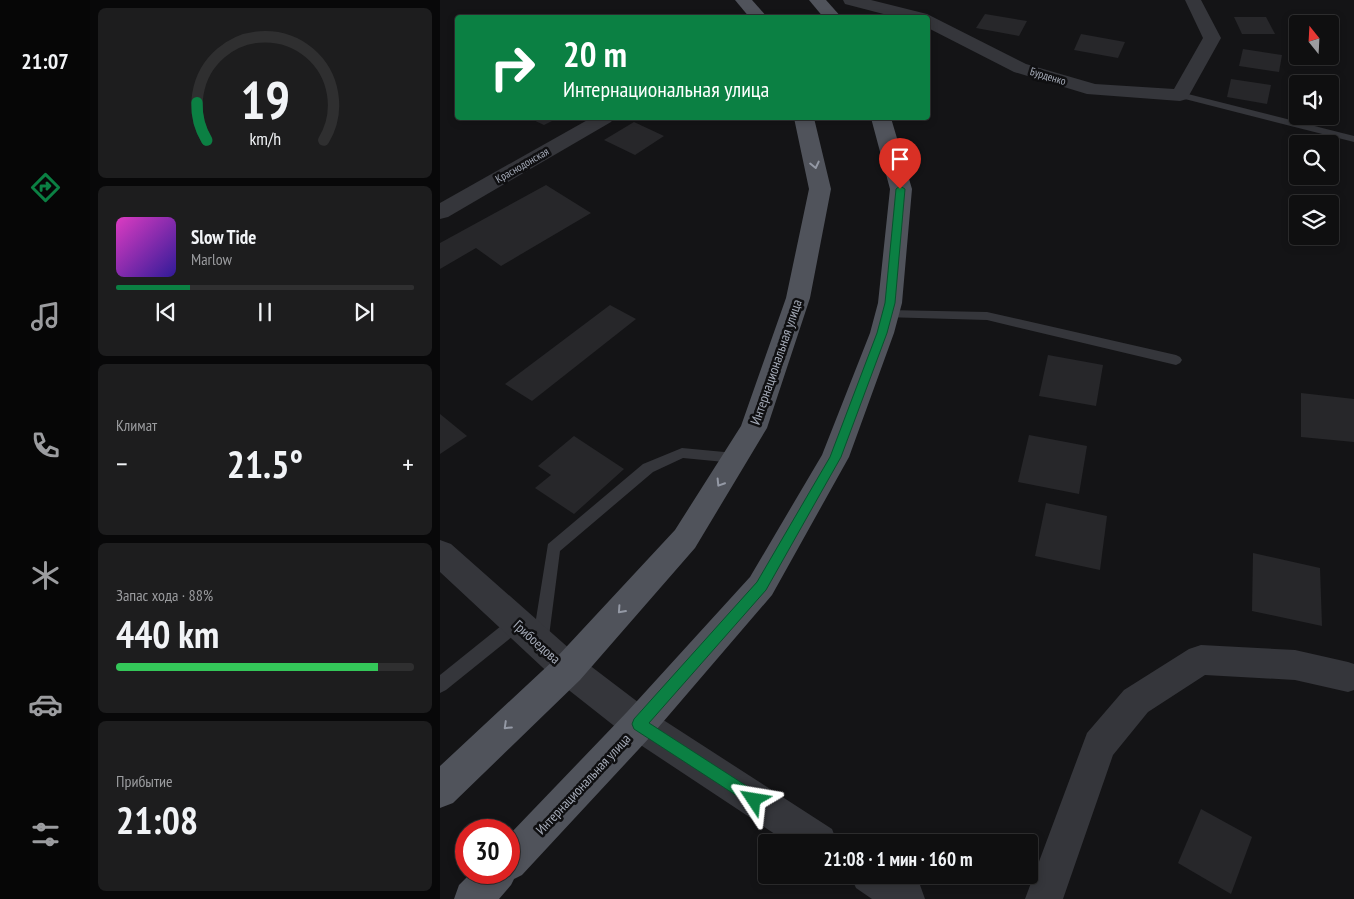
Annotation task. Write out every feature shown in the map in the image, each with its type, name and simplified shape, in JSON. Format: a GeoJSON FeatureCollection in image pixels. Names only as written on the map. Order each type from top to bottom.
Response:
{"type":"FeatureCollection","features":[{"type":"Feature","properties":{"kind":"main road"},"geometry":{"type":"LineString","coordinates":[[743,0],[757,15]]}},
{"type":"Feature","properties":{"kind":"main road"},"geometry":{"type":"LineString","coordinates":[[817,0],[831,15]]}},
{"type":"Feature","properties":{"kind":"main road","name":"Интернациональная улица"},"geometry":{"type":"LineString","coordinates":[[440,790],[568,669],[686,539],[754,428],[798,298],[820,189],[804,120]]}},
{"type":"Feature","properties":{"kind":"main road","name":"Интернациональная улица"},"geometry":{"type":"LineString","coordinates":[[520,850],[639,724],[761,586],[836,457],[890,303],[900,189],[882,120]]}},
{"type":"Feature","properties":{"kind":"main road"},"geometry":{"type":"LineString","coordinates":[[473,899],[487,884]]}},
{"type":"Feature","properties":{"kind":"street"},"geometry":{"type":"LineString","coordinates":[[851,0],[909,15]]}},
{"type":"Feature","properties":{"kind":"street"},"geometry":{"type":"LineString","coordinates":[[1180,95],[1212,38],[1193,0]]}},
{"type":"Feature","properties":{"kind":"street","name":"Бурденко"},"geometry":{"type":"LineString","coordinates":[[930,22],[1020,68],[1094,90],[1180,95]]}},
{"type":"Feature","properties":{"kind":"street","name":"Краснодонская"},"geometry":{"type":"LineString","coordinates":[[440,212],[601,120]]}},
{"type":"Feature","properties":{"kind":"street","name":"Грибоедова"},"geometry":{"type":"LineString","coordinates":[[440,554],[568,669],[639,724],[807,834]]}},
{"type":"Feature","properties":{"kind":"street"},"geometry":{"type":"LineString","coordinates":[[1044,899],[1099,745],[1136,701],[1201,660],[1295,665],[1348,676]]}},
{"type":"Feature","properties":{"kind":"street"},"geometry":{"type":"LineString","coordinates":[[883,884],[906,899]]}},
{"type":"Feature","properties":{"kind":"lane"},"geometry":{"type":"LineString","coordinates":[[1180,95],[1354,139]]}},
{"type":"Feature","properties":{"kind":"lane"},"geometry":{"type":"LineString","coordinates":[[887,314],[987,316],[1176,360]]}},
{"type":"Feature","properties":{"kind":"lane"},"geometry":{"type":"LineString","coordinates":[[540,644],[553,548],[648,468],[682,452],[736,458]]}},
{"type":"Feature","properties":{"kind":"lane"},"geometry":{"type":"LineString","coordinates":[[440,685],[517,623]]}},
{"type":"Feature","properties":{"kind":"building"},"geometry":{"type":"Polygon","coordinates":[[[985,14],[1027,21],[1019,36],[976,28],[985,14]]]}},
{"type":"Feature","properties":{"kind":"building"},"geometry":{"type":"Polygon","coordinates":[[[1234,17],[1266,17],[1275,34],[1242,34],[1234,17]]]}},
{"type":"Feature","properties":{"kind":"building"},"geometry":{"type":"Polygon","coordinates":[[[1081,34],[1125,42],[1118,58],[1074,50],[1081,34]]]}},
{"type":"Feature","properties":{"kind":"building"},"geometry":{"type":"Polygon","coordinates":[[[1243,49],[1282,55],[1279,72],[1239,66],[1243,49]]]}},
{"type":"Feature","properties":{"kind":"building"},"geometry":{"type":"Polygon","coordinates":[[[1231,79],[1271,85],[1267,104],[1227,97],[1231,79]]]}},
{"type":"Feature","properties":{"kind":"building"},"geometry":{"type":"Polygon","coordinates":[[[533,120],[554,120],[544,125],[533,120]]]}},
{"type":"Feature","properties":{"kind":"building"},"geometry":{"type":"Polygon","coordinates":[[[634,122],[664,136],[635,155],[604,140],[634,122]]]}},
{"type":"Feature","properties":{"kind":"building"},"geometry":{"type":"Polygon","coordinates":[[[546,185],[591,213],[501,266],[476,248],[440,269],[440,243],[546,185]]]}},
{"type":"Feature","properties":{"kind":"building"},"geometry":{"type":"Polygon","coordinates":[[[610,305],[636,319],[532,401],[505,384],[610,305]]]}},
{"type":"Feature","properties":{"kind":"building"},"geometry":{"type":"Polygon","coordinates":[[[1048,355],[1103,365],[1096,406],[1039,396],[1048,355]]]}},
{"type":"Feature","properties":{"kind":"building"},"geometry":{"type":"Polygon","coordinates":[[[1301,393],[1354,399],[1354,442],[1301,437],[1301,393]]]}},
{"type":"Feature","properties":{"kind":"building"},"geometry":{"type":"Polygon","coordinates":[[[440,414],[467,436],[440,454],[440,414]]]}},
{"type":"Feature","properties":{"kind":"building"},"geometry":{"type":"Polygon","coordinates":[[[1029,435],[1087,446],[1079,494],[1018,482],[1029,435]]]}},
{"type":"Feature","properties":{"kind":"building"},"geometry":{"type":"Polygon","coordinates":[[[574,436],[624,469],[574,514],[535,488],[551,475],[538,466],[574,436]]]}},
{"type":"Feature","properties":{"kind":"building"},"geometry":{"type":"Polygon","coordinates":[[[1046,503],[1107,516],[1100,570],[1035,556],[1046,503]]]}},
{"type":"Feature","properties":{"kind":"building"},"geometry":{"type":"Polygon","coordinates":[[[1253,553],[1320,568],[1322,626],[1252,611],[1253,553]]]}},
{"type":"Feature","properties":{"kind":"building"},"geometry":{"type":"Polygon","coordinates":[[[1201,809],[1252,837],[1231,894],[1178,863],[1201,809]]]}},
{"type":"Feature","properties":{"kind":"route"},"geometry":{"type":"LineString","coordinates":[[754,800],[639,724],[761,586],[836,457],[882,333],[890,303],[900,189]]}}]}
